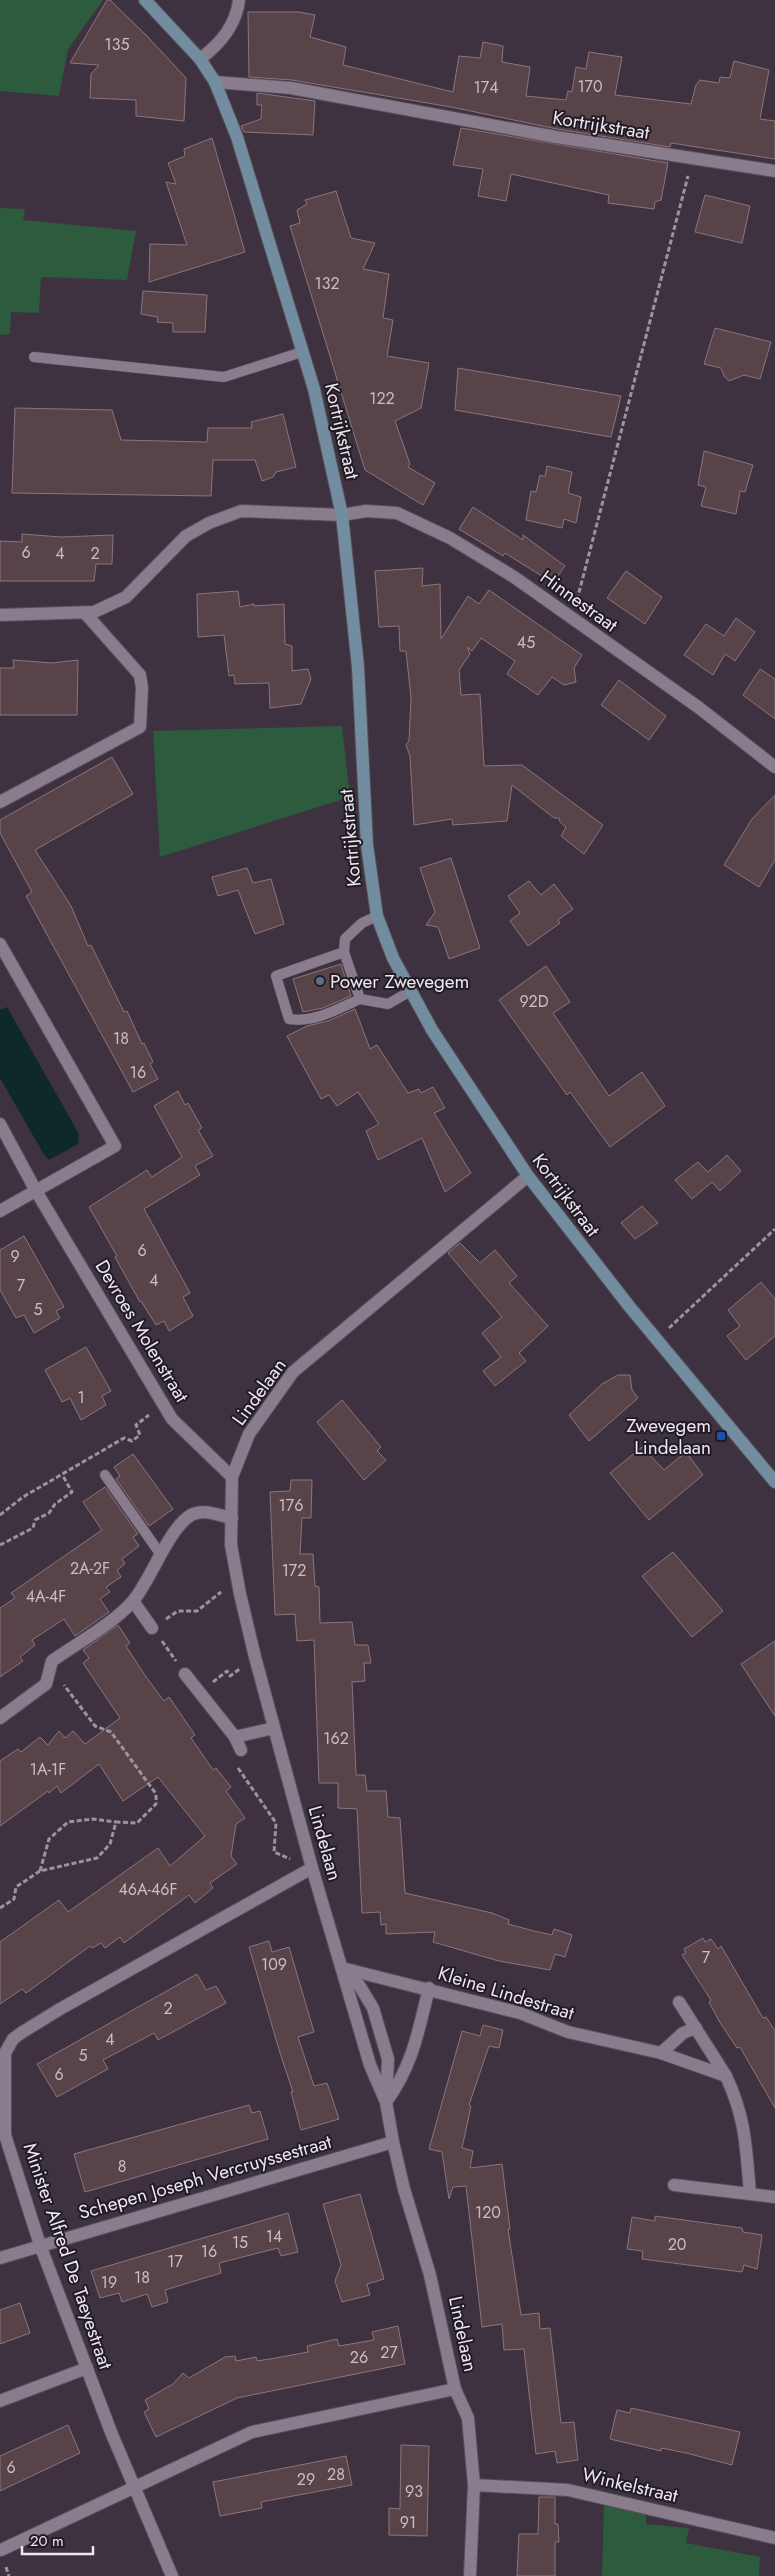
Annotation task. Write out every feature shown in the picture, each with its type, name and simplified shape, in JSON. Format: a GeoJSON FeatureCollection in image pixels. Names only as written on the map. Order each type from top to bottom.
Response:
{"type":"FeatureCollection","features":[{"type":"Feature","properties":{"kind":"main road","name":"Kortrijkstraat"},"geometry":{"type":"LineString","coordinates":[[145,0],[200,59],[215,82],[237,137],[314,389],[342,515],[358,667],[367,845],[377,916],[393,958],[409,992],[482,1109],[567,1230],[775,1482]]}},
{"type":"Feature","properties":{"kind":"street"},"geometry":{"type":"LineString","coordinates":[[200,59],[214,49],[227,33],[235,18],[239,0]]}},
{"type":"Feature","properties":{"kind":"street","name":"Kortrijkstraat"},"geometry":{"type":"LineString","coordinates":[[215,82],[291,88],[556,137],[775,171]]}},
{"type":"Feature","properties":{"kind":"street","name":"Hinnestraat"},"geometry":{"type":"LineString","coordinates":[[0,615],[94,612],[126,597],[186,536],[209,523],[241,512],[342,515],[366,511],[397,513],[450,538],[514,577],[698,707],[775,767]]}},
{"type":"Feature","properties":{"kind":"street"},"geometry":{"type":"LineString","coordinates":[[0,802],[140,727],[142,688],[140,675],[85,613]]}},
{"type":"Feature","properties":{"kind":"street"},"geometry":{"type":"LineString","coordinates":[[0,944],[115,1146],[0,1211]]}},
{"type":"Feature","properties":{"kind":"street","name":"Devroes Molenstraat"},"geometry":{"type":"LineString","coordinates":[[0,1124],[36,1191],[172,1418],[232,1477]]}},
{"type":"Feature","properties":{"kind":"street","name":"Lindelaan"},"geometry":{"type":"LineString","coordinates":[[386,2102],[370,2065],[341,1967],[255,1657],[231,1545],[232,1477],[249,1434],[293,1372],[528,1176]]}},
{"type":"Feature","properties":{"kind":"street"},"geometry":{"type":"LineString","coordinates":[[0,1718],[46,1684],[52,1660],[120,1613],[133,1601],[179,1526],[191,1515],[203,1512],[232,1518]]}},
{"type":"Feature","properties":{"kind":"street"},"geometry":{"type":"LineString","coordinates":[[133,1601],[152,1628]]}},
{"type":"Feature","properties":{"kind":"street"},"geometry":{"type":"LineString","coordinates":[[185,1674],[235,1738],[242,1750]]}},
{"type":"Feature","properties":{"kind":"street"},"geometry":{"type":"LineString","coordinates":[[235,1738],[274,1728]]}},
{"type":"Feature","properties":{"kind":"street"},"geometry":{"type":"LineString","coordinates":[[0,2035],[13,2039],[60,2009],[312,1868]]}},
{"type":"Feature","properties":{"kind":"street","name":"Lindelaan"},"geometry":{"type":"LineString","coordinates":[[341,1967],[359,1986],[373,2008],[388,2059],[386,2102],[393,2142],[441,2319],[456,2389],[468,2418],[474,2485],[470,2576]]}},
{"type":"Feature","properties":{"kind":"street","name":"Kleine Lindestraat"},"geometry":{"type":"LineString","coordinates":[[341,1967],[429,1988],[520,2013],[568,2032],[661,2053],[726,2076]]}},
{"type":"Feature","properties":{"kind":"street"},"geometry":{"type":"LineString","coordinates":[[386,2102],[402,2080],[413,2053],[429,1988]]}},
{"type":"Feature","properties":{"kind":"street"},"geometry":{"type":"LineString","coordinates":[[679,2002],[726,2076],[737,2099],[744,2121],[750,2194]]}},
{"type":"Feature","properties":{"kind":"street"},"geometry":{"type":"LineString","coordinates":[[661,2053],[683,2033],[696,2028]]}},
{"type":"Feature","properties":{"kind":"street","name":"Minister Alfred De Taeyestraat"},"geometry":{"type":"LineString","coordinates":[[13,2039],[5,2053],[3,2136],[40,2245],[87,2368],[172,2576]]}},
{"type":"Feature","properties":{"kind":"street","name":"Schepen Joseph Vercruyssestraat"},"geometry":{"type":"LineString","coordinates":[[0,2258],[393,2142]]}},
{"type":"Feature","properties":{"kind":"street"},"geometry":{"type":"LineString","coordinates":[[674,2185],[775,2197]]}},
{"type":"Feature","properties":{"kind":"street"},"geometry":{"type":"LineString","coordinates":[[0,2401],[87,2368]]}},
{"type":"Feature","properties":{"kind":"street"},"geometry":{"type":"LineString","coordinates":[[1,2550],[252,2432],[456,2389]]}},
{"type":"Feature","properties":{"kind":"street","name":"Winkelstraat"},"geometry":{"type":"LineString","coordinates":[[474,2485],[568,2490],[775,2538]]}},
{"type":"Feature","properties":{"kind":"lane"},"geometry":{"type":"LineString","coordinates":[[34,357],[224,377],[302,352]]}},
{"type":"Feature","properties":{"kind":"lane"},"geometry":{"type":"LineString","coordinates":[[360,999],[344,952],[345,939],[362,923],[377,916]]}},
{"type":"Feature","properties":{"kind":"lane"},"geometry":{"type":"LineString","coordinates":[[344,952],[276,976],[289,1019],[301,1020],[317,1017],[360,999],[388,1004],[409,992]]}},
{"type":"Feature","properties":{"kind":"lane"},"geometry":{"type":"LineString","coordinates":[[105,1475],[162,1555]]}},
{"type":"Feature","properties":{"kind":"path"},"geometry":{"type":"LineString","coordinates":[[572,619],[692,158]]}},
{"type":"Feature","properties":{"kind":"path"},"geometry":{"type":"LineString","coordinates":[[657,1340],[775,1230]]}},
{"type":"Feature","properties":{"kind":"path"},"geometry":{"type":"LineString","coordinates":[[0,1515],[23,1498],[63,1476],[124,1438],[132,1441],[140,1435],[136,1425],[164,1404]]}},
{"type":"Feature","properties":{"kind":"path"},"geometry":{"type":"LineString","coordinates":[[0,1545],[33,1528],[35,1520],[48,1513],[55,1504],[72,1492],[63,1476]]}},
{"type":"Feature","properties":{"kind":"path"},"geometry":{"type":"LineString","coordinates":[[185,1674],[152,1628],[178,1611],[197,1611],[237,1579]]}},
{"type":"Feature","properties":{"kind":"path"},"geometry":{"type":"LineString","coordinates":[[200,1693],[227,1671],[230,1676],[255,1657]]}},
{"type":"Feature","properties":{"kind":"path"},"geometry":{"type":"LineString","coordinates":[[40,1871],[49,1840],[68,1822],[94,1819],[138,1823],[156,1804],[156,1794],[111,1732],[95,1726],[51,1667]]}},
{"type":"Feature","properties":{"kind":"path"},"geometry":{"type":"LineString","coordinates":[[242,1750],[238,1769],[276,1823],[274,1852],[312,1868]]}},
{"type":"Feature","properties":{"kind":"path"},"geometry":{"type":"LineString","coordinates":[[0,1908],[14,1899],[16,1887],[40,1871],[97,1858],[110,1844],[116,1822]]}},
{"type":"Feature","properties":{"kind":"green space"},"geometry":{"type":"Polygon","coordinates":[[[0,0],[103,0],[68,49],[59,96],[0,91],[0,0]]]}},
{"type":"Feature","properties":{"kind":"green space"},"geometry":{"type":"Polygon","coordinates":[[[0,208],[25,209],[23,220],[136,231],[127,280],[41,277],[39,313],[11,312],[10,334],[0,335],[0,208]]]}},
{"type":"Feature","properties":{"kind":"green space"},"geometry":{"type":"Polygon","coordinates":[[[342,726],[350,797],[160,857],[153,731],[342,726]]]}},
{"type":"Feature","properties":{"kind":"green space"},"geometry":{"type":"Polygon","coordinates":[[[604,2503],[646,2508],[646,2524],[689,2528],[686,2543],[760,2557],[759,2576],[602,2576],[604,2503]]]}},
{"type":"Feature","properties":{"kind":"shaded area"},"geometry":{"type":"Polygon","coordinates":[[[7,1007],[79,1134],[78,1144],[49,1160],[43,1153],[0,1078],[0,1010],[7,1007]]]}},
{"type":"Feature","properties":{"kind":"building"},"geometry":{"type":"Polygon","coordinates":[[[107,0],[110,0],[147,36],[186,78],[184,121],[136,116],[136,100],[90,98],[91,74],[99,65],[70,63],[107,0]]]}},
{"type":"Feature","properties":{"kind":"building"},"geometry":{"type":"Polygon","coordinates":[[[248,12],[299,12],[315,15],[310,37],[346,47],[343,65],[453,92],[459,56],[480,58],[483,42],[503,46],[502,62],[530,67],[526,96],[566,100],[568,91],[572,92],[576,67],[586,69],[589,52],[622,57],[615,95],[691,104],[696,85],[700,80],[719,83],[720,77],[730,78],[734,61],[769,70],[760,119],[775,121],[775,159],[671,143],[670,147],[557,129],[451,107],[292,80],[249,77],[248,12]]]}},
{"type":"Feature","properties":{"kind":"building"},"geometry":{"type":"Polygon","coordinates":[[[257,93],[315,101],[313,135],[244,132],[241,126],[261,119],[262,105],[257,105],[257,93]]]}},
{"type":"Feature","properties":{"kind":"building"},"geometry":{"type":"Polygon","coordinates":[[[461,128],[668,163],[661,200],[655,202],[654,209],[608,203],[609,195],[511,174],[506,201],[478,196],[483,169],[453,165],[461,128]]]}},
{"type":"Feature","properties":{"kind":"building"},"geometry":{"type":"Polygon","coordinates":[[[212,138],[245,252],[149,282],[150,244],[187,245],[166,182],[176,184],[168,163],[185,156],[184,149],[212,138]]]}},
{"type":"Feature","properties":{"kind":"building"},"geometry":{"type":"Polygon","coordinates":[[[336,191],[351,238],[375,243],[363,269],[389,274],[383,318],[393,320],[387,356],[429,363],[421,408],[395,421],[410,464],[408,467],[435,483],[423,505],[365,470],[290,226],[300,223],[297,210],[307,204],[305,200],[336,191]]]}},
{"type":"Feature","properties":{"kind":"building"},"geometry":{"type":"Polygon","coordinates":[[[705,195],[750,206],[742,243],[695,232],[705,195]]]}},
{"type":"Feature","properties":{"kind":"building"},"geometry":{"type":"Polygon","coordinates":[[[143,291],[207,295],[205,332],[173,332],[173,323],[157,322],[158,317],[141,314],[143,291]]]}},
{"type":"Feature","properties":{"kind":"building"},"geometry":{"type":"Polygon","coordinates":[[[715,328],[771,342],[760,379],[744,375],[729,381],[724,376],[721,368],[704,364],[715,328]]]}},
{"type":"Feature","properties":{"kind":"building"},"geometry":{"type":"Polygon","coordinates":[[[458,368],[621,396],[611,437],[455,410],[458,368]]]}},
{"type":"Feature","properties":{"kind":"building"},"geometry":{"type":"Polygon","coordinates":[[[15,408],[112,410],[121,440],[207,442],[208,428],[252,428],[251,422],[283,414],[296,467],[276,472],[273,477],[262,481],[255,460],[213,460],[211,496],[12,493],[15,408]]]}},
{"type":"Feature","properties":{"kind":"building"},"geometry":{"type":"Polygon","coordinates":[[[704,451],[753,465],[745,492],[740,491],[736,514],[701,506],[706,487],[698,485],[704,451]]]}},
{"type":"Feature","properties":{"kind":"building"},"geometry":{"type":"Polygon","coordinates":[[[547,466],[572,472],[568,493],[581,497],[576,523],[564,519],[562,528],[526,520],[531,491],[536,492],[540,475],[545,477],[547,466]]]}},
{"type":"Feature","properties":{"kind":"building"},"geometry":{"type":"Polygon","coordinates":[[[473,507],[523,540],[523,535],[565,566],[553,583],[505,553],[503,556],[459,529],[473,507]]]}},
{"type":"Feature","properties":{"kind":"building"},"geometry":{"type":"Polygon","coordinates":[[[22,534],[61,537],[113,535],[112,564],[96,564],[94,581],[0,581],[0,541],[22,542],[22,534]]]}},
{"type":"Feature","properties":{"kind":"building"},"geometry":{"type":"Polygon","coordinates":[[[423,568],[422,586],[440,584],[441,639],[468,596],[479,604],[489,590],[582,655],[574,668],[576,682],[564,685],[552,677],[538,695],[507,674],[515,661],[481,638],[472,651],[467,647],[470,654],[459,670],[461,695],[480,694],[484,766],[522,765],[603,825],[584,854],[561,836],[566,827],[560,822],[559,818],[554,818],[512,785],[507,821],[453,825],[452,819],[414,825],[410,756],[406,745],[409,741],[411,698],[406,651],[400,651],[399,626],[379,627],[375,571],[423,568]]]}},
{"type":"Feature","properties":{"kind":"building"},"geometry":{"type":"Polygon","coordinates":[[[626,571],[662,597],[645,624],[607,598],[626,571]]]}},
{"type":"Feature","properties":{"kind":"building"},"geometry":{"type":"Polygon","coordinates":[[[238,591],[240,607],[254,604],[254,606],[284,604],[285,644],[292,646],[292,671],[308,669],[311,679],[301,704],[270,708],[269,683],[235,684],[234,675],[229,676],[224,635],[198,637],[197,594],[238,591]]]}},
{"type":"Feature","properties":{"kind":"building"},"geometry":{"type":"Polygon","coordinates":[[[736,618],[755,632],[735,661],[725,654],[713,675],[684,655],[706,624],[724,636],[736,618]]]}},
{"type":"Feature","properties":{"kind":"building"},"geometry":{"type":"Polygon","coordinates":[[[13,660],[52,663],[78,660],[77,715],[0,715],[0,668],[14,668],[13,660]]]}},
{"type":"Feature","properties":{"kind":"building"},"geometry":{"type":"Polygon","coordinates":[[[760,669],[775,679],[775,719],[743,695],[760,669]]]}},
{"type":"Feature","properties":{"kind":"building"},"geometry":{"type":"Polygon","coordinates":[[[619,680],[666,716],[649,740],[601,705],[619,680]]]}},
{"type":"Feature","properties":{"kind":"building"},"geometry":{"type":"Polygon","coordinates":[[[112,757],[133,794],[35,850],[71,906],[88,946],[91,945],[124,1012],[127,1011],[142,1044],[144,1043],[153,1062],[150,1064],[158,1079],[133,1092],[26,896],[32,892],[0,833],[0,820],[112,757]]]}},
{"type":"Feature","properties":{"kind":"building"},"geometry":{"type":"Polygon","coordinates":[[[775,795],[775,860],[759,887],[724,865],[752,819],[775,795]]]}},
{"type":"Feature","properties":{"kind":"building"},"geometry":{"type":"Polygon","coordinates":[[[451,858],[480,948],[449,959],[438,927],[426,925],[435,912],[420,868],[451,858]]]}},
{"type":"Feature","properties":{"kind":"building"},"geometry":{"type":"Polygon","coordinates":[[[247,868],[253,883],[271,879],[284,924],[255,934],[238,890],[218,896],[212,877],[247,868]]]}},
{"type":"Feature","properties":{"kind":"building"},"geometry":{"type":"Polygon","coordinates":[[[529,881],[541,895],[554,884],[573,909],[558,920],[560,923],[528,946],[510,921],[520,913],[508,896],[529,881]]]}},
{"type":"Feature","properties":{"kind":"building"},"geometry":{"type":"Polygon","coordinates":[[[341,964],[351,996],[323,1008],[303,1012],[293,979],[341,964]]]}},
{"type":"Feature","properties":{"kind":"building"},"geometry":{"type":"Polygon","coordinates":[[[546,966],[570,1002],[553,1013],[609,1096],[642,1072],[665,1106],[610,1147],[570,1092],[567,1095],[499,1000],[546,966]]]}},
{"type":"Feature","properties":{"kind":"building"},"geometry":{"type":"Polygon","coordinates":[[[355,1009],[370,1049],[377,1045],[408,1093],[419,1089],[421,1093],[433,1087],[445,1108],[434,1113],[471,1173],[445,1192],[422,1138],[378,1160],[366,1131],[379,1124],[358,1092],[337,1106],[329,1095],[321,1099],[287,1036],[307,1026],[328,1021],[355,1009]]]}},
{"type":"Feature","properties":{"kind":"building"},"geometry":{"type":"Polygon","coordinates":[[[178,1091],[185,1105],[188,1103],[202,1128],[198,1130],[213,1156],[195,1166],[200,1175],[144,1209],[190,1293],[183,1297],[193,1316],[169,1331],[164,1321],[156,1325],[140,1302],[89,1207],[147,1170],[152,1177],[182,1157],[154,1106],[178,1091]]]}},
{"type":"Feature","properties":{"kind":"building"},"geometry":{"type":"Polygon","coordinates":[[[727,1155],[741,1171],[720,1191],[712,1182],[692,1199],[675,1180],[698,1162],[708,1172],[727,1155]]]}},
{"type":"Feature","properties":{"kind":"building"},"geometry":{"type":"Polygon","coordinates":[[[642,1206],[658,1223],[635,1239],[621,1223],[642,1206]]]}},
{"type":"Feature","properties":{"kind":"building"},"geometry":{"type":"Polygon","coordinates":[[[24,1236],[64,1307],[56,1311],[60,1318],[34,1333],[24,1315],[16,1318],[0,1290],[0,1250],[24,1236]]]}},
{"type":"Feature","properties":{"kind":"building"},"geometry":{"type":"Polygon","coordinates":[[[460,1243],[480,1263],[495,1250],[517,1276],[509,1283],[548,1326],[519,1353],[526,1361],[495,1386],[483,1371],[501,1357],[482,1333],[502,1317],[448,1253],[460,1243]]]}},
{"type":"Feature","properties":{"kind":"building"},"geometry":{"type":"Polygon","coordinates":[[[761,1282],[775,1299],[775,1336],[746,1360],[727,1336],[740,1326],[728,1310],[761,1282]]]}},
{"type":"Feature","properties":{"kind":"building"},"geometry":{"type":"Polygon","coordinates":[[[86,1347],[111,1391],[102,1396],[106,1405],[81,1420],[70,1398],[62,1402],[45,1370],[86,1347]]]}},
{"type":"Feature","properties":{"kind":"building"},"geometry":{"type":"Polygon","coordinates":[[[618,1375],[630,1375],[632,1390],[638,1398],[589,1441],[569,1415],[602,1384],[618,1375]]]}},
{"type":"Feature","properties":{"kind":"building"},"geometry":{"type":"Polygon","coordinates":[[[342,1400],[381,1447],[377,1451],[386,1460],[364,1480],[317,1422],[342,1400]]]}},
{"type":"Feature","properties":{"kind":"building"},"geometry":{"type":"Polygon","coordinates":[[[642,1447],[664,1470],[686,1452],[703,1475],[649,1520],[610,1473],[642,1447]]]}},
{"type":"Feature","properties":{"kind":"building"},"geometry":{"type":"Polygon","coordinates":[[[133,1454],[173,1509],[149,1526],[116,1479],[120,1476],[114,1467],[133,1454]]]}},
{"type":"Feature","properties":{"kind":"building"},"geometry":{"type":"Polygon","coordinates":[[[291,1480],[312,1480],[311,1518],[302,1518],[300,1554],[313,1554],[315,1586],[319,1587],[320,1623],[352,1622],[355,1645],[368,1645],[371,1663],[364,1663],[365,1681],[352,1682],[356,1775],[365,1775],[367,1791],[386,1791],[388,1817],[400,1818],[405,1893],[492,1913],[509,1920],[508,1924],[534,1931],[552,1935],[554,1929],[572,1935],[565,1957],[555,1954],[550,1970],[499,1961],[433,1942],[435,1932],[386,1934],[386,1924],[381,1925],[380,1912],[362,1913],[357,1809],[338,1808],[338,1783],[319,1783],[314,1640],[297,1641],[295,1614],[275,1615],[270,1492],[290,1491],[291,1480]]]}},
{"type":"Feature","properties":{"kind":"building"},"geometry":{"type":"Polygon","coordinates":[[[105,1487],[138,1534],[133,1537],[139,1546],[122,1559],[125,1564],[117,1570],[121,1577],[106,1587],[110,1592],[100,1599],[109,1612],[75,1636],[64,1619],[32,1640],[35,1645],[20,1657],[23,1661],[0,1677],[0,1608],[15,1598],[11,1593],[102,1530],[83,1502],[105,1487]]]}},
{"type":"Feature","properties":{"kind":"building"},"geometry":{"type":"Polygon","coordinates":[[[673,1552],[723,1611],[692,1637],[642,1576],[673,1552]]]}},
{"type":"Feature","properties":{"kind":"building"},"geometry":{"type":"Polygon","coordinates":[[[118,1625],[130,1643],[126,1646],[144,1674],[164,1701],[169,1697],[195,1735],[191,1738],[213,1770],[216,1768],[231,1787],[226,1791],[245,1818],[236,1824],[231,1856],[237,1864],[210,1883],[213,1888],[195,1903],[189,1895],[124,1943],[120,1937],[105,1948],[101,1943],[92,1948],[90,1946],[26,1993],[22,1989],[0,2004],[0,1942],[59,1900],[68,1912],[158,1848],[170,1866],[205,1836],[158,1777],[123,1801],[99,1764],[61,1793],[57,1786],[0,1826],[0,1761],[18,1749],[21,1752],[40,1737],[48,1745],[59,1731],[65,1738],[73,1731],[85,1744],[120,1718],[83,1663],[89,1658],[83,1650],[118,1625]]]}},
{"type":"Feature","properties":{"kind":"building"},"geometry":{"type":"Polygon","coordinates":[[[775,1641],[775,1716],[741,1664],[775,1641]]]}},
{"type":"Feature","properties":{"kind":"building"},"geometry":{"type":"Polygon","coordinates":[[[703,1938],[705,1942],[711,1939],[718,1949],[721,1946],[763,2018],[766,2017],[775,2031],[775,2108],[740,2047],[737,2048],[719,2021],[709,2002],[711,2000],[682,1955],[686,1953],[684,1949],[703,1938]]]}},
{"type":"Feature","properties":{"kind":"building"},"geometry":{"type":"Polygon","coordinates":[[[269,1941],[272,1952],[289,1947],[314,2032],[298,2037],[314,2086],[327,2083],[339,2119],[301,2130],[291,2092],[293,2092],[249,1947],[269,1941]]]}},
{"type":"Feature","properties":{"kind":"building"},"geometry":{"type":"Polygon","coordinates":[[[197,1974],[206,1990],[216,1986],[226,2003],[158,2040],[154,2033],[103,2060],[108,2069],[57,2097],[37,2064],[197,1974]]]}},
{"type":"Feature","properties":{"kind":"building"},"geometry":{"type":"Polygon","coordinates":[[[483,2025],[503,2030],[499,2048],[489,2046],[469,2105],[471,2106],[462,2148],[473,2151],[470,2168],[502,2164],[510,2229],[508,2229],[521,2315],[539,2313],[540,2329],[550,2328],[561,2423],[574,2422],[578,2460],[557,2463],[555,2451],[536,2454],[524,2349],[504,2350],[502,2324],[482,2327],[466,2186],[453,2187],[449,2199],[442,2152],[429,2149],[462,2031],[480,2036],[483,2025]]]}},
{"type":"Feature","properties":{"kind":"building"},"geometry":{"type":"Polygon","coordinates":[[[249,2105],[252,2113],[260,2111],[268,2139],[85,2192],[74,2154],[249,2105]]]}},
{"type":"Feature","properties":{"kind":"building"},"geometry":{"type":"Polygon","coordinates":[[[360,2194],[384,2279],[367,2284],[370,2295],[342,2302],[335,2281],[341,2265],[323,2204],[360,2194]]]}},
{"type":"Feature","properties":{"kind":"building"},"geometry":{"type":"Polygon","coordinates":[[[288,2213],[298,2252],[281,2256],[278,2248],[219,2263],[221,2273],[165,2290],[168,2302],[152,2307],[147,2294],[122,2302],[119,2293],[100,2298],[91,2271],[288,2213]]]}},
{"type":"Feature","properties":{"kind":"building"},"geometry":{"type":"Polygon","coordinates":[[[655,2216],[742,2228],[743,2232],[762,2235],[757,2269],[744,2265],[742,2272],[642,2259],[643,2251],[627,2249],[632,2217],[655,2221],[655,2216]]]}},
{"type":"Feature","properties":{"kind":"building"},"geometry":{"type":"Polygon","coordinates":[[[20,2303],[30,2333],[0,2344],[0,2310],[20,2303]]]}},
{"type":"Feature","properties":{"kind":"building"},"geometry":{"type":"Polygon","coordinates":[[[398,2326],[405,2364],[237,2398],[156,2437],[144,2412],[149,2409],[145,2400],[173,2384],[183,2373],[189,2378],[225,2357],[235,2356],[236,2361],[256,2357],[257,2361],[276,2358],[308,2352],[307,2346],[337,2339],[339,2346],[374,2340],[372,2332],[398,2326]]]}},
{"type":"Feature","properties":{"kind":"building"},"geometry":{"type":"Polygon","coordinates":[[[631,2408],[740,2432],[732,2465],[686,2453],[661,2448],[661,2451],[610,2439],[617,2410],[630,2413],[631,2408]]]}},
{"type":"Feature","properties":{"kind":"building"},"geometry":{"type":"Polygon","coordinates":[[[68,2425],[80,2453],[0,2491],[0,2456],[68,2425]]]}},
{"type":"Feature","properties":{"kind":"building"},"geometry":{"type":"Polygon","coordinates":[[[401,2445],[429,2446],[427,2536],[389,2535],[389,2508],[400,2509],[401,2445]]]}},
{"type":"Feature","properties":{"kind":"building"},"geometry":{"type":"Polygon","coordinates":[[[346,2456],[352,2485],[261,2502],[262,2508],[220,2516],[213,2482],[346,2456]]]}},
{"type":"Feature","properties":{"kind":"building"},"geometry":{"type":"Polygon","coordinates":[[[539,2497],[555,2497],[555,2524],[558,2524],[559,2542],[555,2542],[555,2576],[517,2576],[519,2534],[538,2534],[539,2497]]]}},
{"type":"Feature","properties":{"kind":"place","name":"Power Zwevegem"},"geometry":{"type":"Point","coordinates":[320,981]}},
{"type":"Feature","properties":{"kind":"place","name":"Zwevegem Lindelaan"},"geometry":{"type":"Point","coordinates":[721,1436]}}]}
